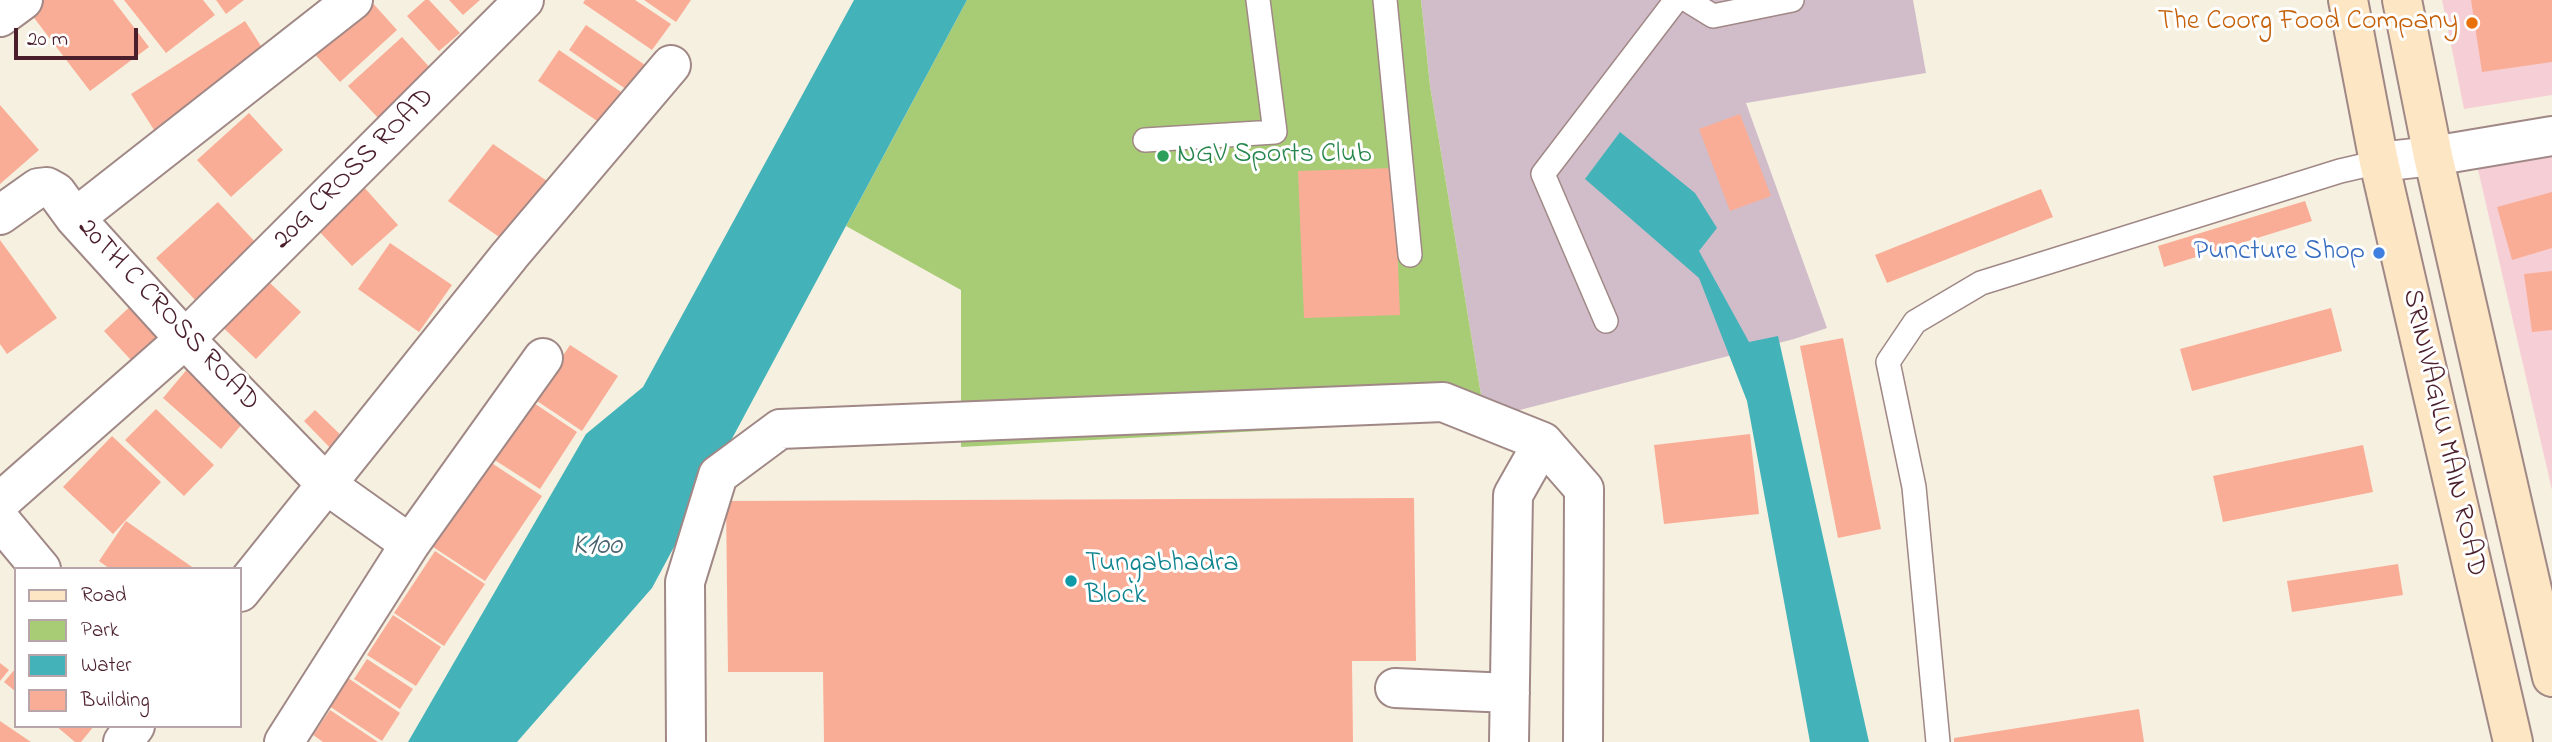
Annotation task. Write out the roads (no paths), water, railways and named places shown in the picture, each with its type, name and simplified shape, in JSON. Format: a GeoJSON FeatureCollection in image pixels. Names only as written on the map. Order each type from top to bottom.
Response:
{"type":"FeatureCollection","features":[{"type":"Feature","properties":{"kind":"main road","name":"SRINIVAGILU MAIN ROAD"},"geometry":{"type":"LineString","coordinates":[[2347,0],[2379,162],[2513,742]]}},
{"type":"Feature","properties":{"kind":"main road","name":"SRINIVAGILU MAIN ROAD"},"geometry":{"type":"LineString","coordinates":[[2402,0],[2433,156],[2552,677]]}},
{"type":"Feature","properties":{"kind":"street"},"geometry":{"type":"LineString","coordinates":[[0,18],[23,0]]}},
{"type":"Feature","properties":{"kind":"street"},"geometry":{"type":"LineString","coordinates":[[75,218],[353,0]]}},
{"type":"Feature","properties":{"kind":"street","name":"20G CROSS ROAD"},"geometry":{"type":"LineString","coordinates":[[0,502],[185,339],[524,0]]}},
{"type":"Feature","properties":{"kind":"street"},"geometry":{"type":"LineString","coordinates":[[242,590],[510,255],[671,65]]}},
{"type":"Feature","properties":{"kind":"street"},"geometry":{"type":"LineString","coordinates":[[2379,162],[2552,136]]}},
{"type":"Feature","properties":{"kind":"street","name":"20TH C CROSS ROAD"},"geometry":{"type":"LineString","coordinates":[[0,215],[38,188],[47,187],[56,192],[75,218],[185,339],[327,485],[410,544]]}},
{"type":"Feature","properties":{"kind":"street"},"geometry":{"type":"LineString","coordinates":[[284,742],[410,544],[543,358]]}},
{"type":"Feature","properties":{"kind":"street"},"geometry":{"type":"LineString","coordinates":[[686,742],[685,582],[718,475],[780,429],[1443,402],[1543,442],[1584,489],[1583,742]]}},
{"type":"Feature","properties":{"kind":"street"},"geometry":{"type":"LineString","coordinates":[[1510,742],[1513,495],[1543,442]]}},
{"type":"Feature","properties":{"kind":"street"},"geometry":{"type":"LineString","coordinates":[[0,520],[39,567]]}},
{"type":"Feature","properties":{"kind":"street"},"geometry":{"type":"LineString","coordinates":[[1395,688],[1510,693]]}},
{"type":"Feature","properties":{"kind":"lane"},"geometry":{"type":"LineString","coordinates":[[1145,140],[1275,132],[1258,0]]}},
{"type":"Feature","properties":{"kind":"lane"},"geometry":{"type":"LineString","coordinates":[[1385,0],[1410,255]]}},
{"type":"Feature","properties":{"kind":"lane"},"geometry":{"type":"LineString","coordinates":[[1606,321],[1543,174],[1676,0]]}},
{"type":"Feature","properties":{"kind":"lane"},"geometry":{"type":"LineString","coordinates":[[1688,0],[1713,16],[1792,0]]}},
{"type":"Feature","properties":{"kind":"lane"},"geometry":{"type":"LineString","coordinates":[[1938,742],[1914,487],[1888,362],[1915,322],[1981,283],[2326,175],[2379,162]]}},
{"type":"Feature","properties":{"kind":"water","name":"K100"},"geometry":{"type":"Polygon","coordinates":[[[854,0],[967,0],[652,588],[517,742],[408,742],[586,434],[643,387],[854,0]]]}},
{"type":"Feature","properties":{"kind":"water"},"geometry":{"type":"Polygon","coordinates":[[[1620,132],[1695,193],[1717,228],[1699,251],[1749,342],[1778,336],[1869,742],[1810,742],[1747,401],[1699,278],[1585,179],[1620,132]]]}},
{"type":"Feature","properties":{"kind":"place","name":"The Coorg Food Company"},"geometry":{"type":"Point","coordinates":[2472,23]}},
{"type":"Feature","properties":{"kind":"place","name":"NGV Sports Club"},"geometry":{"type":"Point","coordinates":[1163,156]}},
{"type":"Feature","properties":{"kind":"place","name":"Puncture Shop"},"geometry":{"type":"Point","coordinates":[2379,253]}},
{"type":"Feature","properties":{"kind":"place","name":"Tungabhadra Block"},"geometry":{"type":"Point","coordinates":[1071,581]}}]}
